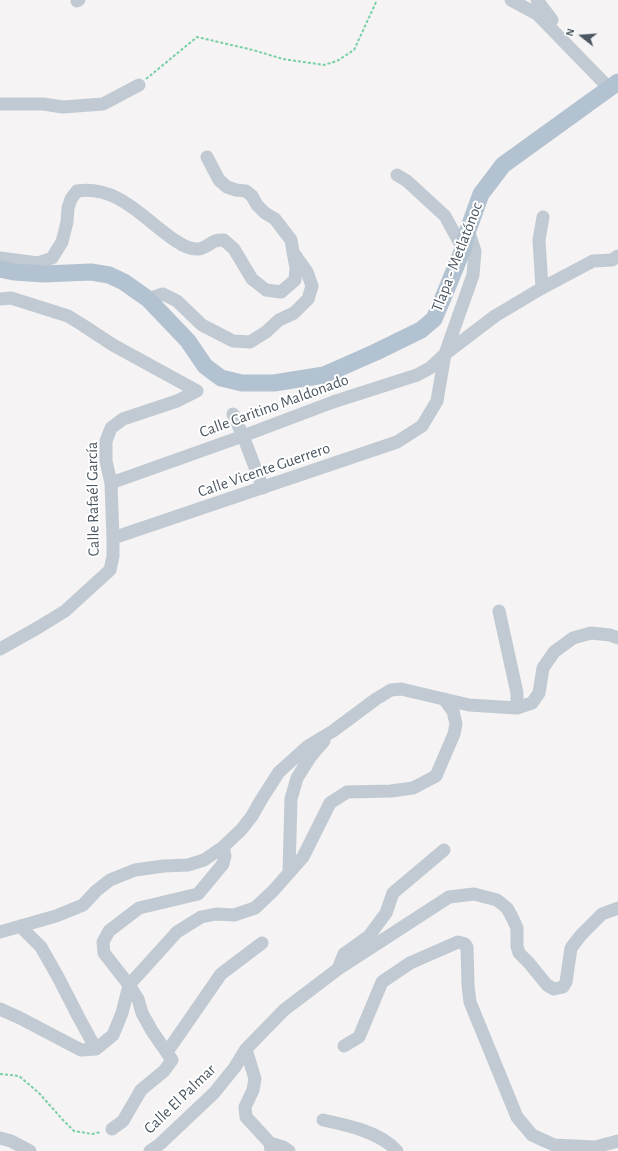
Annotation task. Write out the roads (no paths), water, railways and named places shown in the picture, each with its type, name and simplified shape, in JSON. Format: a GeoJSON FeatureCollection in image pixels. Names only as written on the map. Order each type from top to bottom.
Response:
{"type":"FeatureCollection","features":[{"type":"Feature","properties":{"kind":"main road","name":"Tlapa - Metlatónoc"},"geometry":{"type":"LineString","coordinates":[[0,269],[14,272],[44,274],[90,272],[109,275],[124,282],[148,299],[188,341],[205,366],[220,378],[242,383],[274,383],[324,375],[421,330],[434,319],[463,249],[481,194],[503,166],[614,85]]}},
{"type":"Feature","properties":{"kind":"street"},"geometry":{"type":"LineString","coordinates":[[512,0],[537,14],[559,36],[614,85]]}},
{"type":"Feature","properties":{"kind":"street"},"geometry":{"type":"LineString","coordinates":[[537,0],[552,20],[559,36]]}},
{"type":"Feature","properties":{"kind":"street"},"geometry":{"type":"LineString","coordinates":[[0,104],[43,104],[63,107],[103,104],[139,85]]}},
{"type":"Feature","properties":{"kind":"street"},"geometry":{"type":"LineString","coordinates":[[0,258],[38,262],[52,258],[62,242],[71,199],[77,191],[88,190],[109,194],[129,204],[164,233],[186,247],[199,249],[214,241],[224,240],[234,249],[252,279],[266,290],[281,292],[295,280],[296,268],[291,240],[275,219],[265,213],[257,205],[252,196],[246,191],[236,190],[219,180],[206,157]]}},
{"type":"Feature","properties":{"kind":"street"},"geometry":{"type":"LineString","coordinates":[[397,175],[407,181],[445,216],[463,249]]}},
{"type":"Feature","properties":{"kind":"street"},"geometry":{"type":"LineString","coordinates":[[542,288],[539,240],[543,217]]}},
{"type":"Feature","properties":{"kind":"street"},"geometry":{"type":"LineString","coordinates":[[445,354],[473,275],[476,251],[468,230]]}},
{"type":"Feature","properties":{"kind":"street"},"geometry":{"type":"LineString","coordinates":[[148,299],[163,294],[177,301],[202,325],[233,341],[250,342],[266,332],[278,320],[294,313],[308,300],[312,286],[306,272],[293,252]]}},
{"type":"Feature","properties":{"kind":"street","name":"Calle Caritino Maldonado"},"geometry":{"type":"LineString","coordinates":[[111,483],[333,402],[417,375],[430,368],[445,354],[495,316],[542,288],[593,261],[616,259]]}},
{"type":"Feature","properties":{"kind":"street","name":"Calle Rafaél García"},"geometry":{"type":"LineString","coordinates":[[0,299],[11,298],[68,316],[114,345],[197,390],[177,401],[123,419],[111,428],[106,441],[106,461],[111,483],[113,538],[113,556],[110,570],[65,611],[39,628],[0,649]]}},
{"type":"Feature","properties":{"kind":"street","name":"Calle Vicente Guerrero"},"geometry":{"type":"LineString","coordinates":[[113,538],[397,442],[422,426],[437,401],[445,354]]}},
{"type":"Feature","properties":{"kind":"street"},"geometry":{"type":"LineString","coordinates":[[234,414],[263,488]]}},
{"type":"Feature","properties":{"kind":"street"},"geometry":{"type":"LineString","coordinates":[[499,611],[516,693],[517,708]]}},
{"type":"Feature","properties":{"kind":"street"},"geometry":{"type":"LineString","coordinates":[[0,932],[56,916],[83,905],[96,891],[110,880],[135,870],[164,866],[188,865],[204,860],[223,847],[241,830],[252,816],[279,772],[308,746],[391,690],[401,689],[469,705],[517,708],[532,703],[539,693],[543,668],[554,652],[573,638],[591,633],[610,635],[618,638]]}},
{"type":"Feature","properties":{"kind":"street"},"geometry":{"type":"LineString","coordinates":[[0,1009],[81,1050],[96,1049],[113,1035],[122,1013],[129,985],[177,932],[201,918],[216,914],[234,915],[255,908],[273,891],[303,857],[330,803],[347,792],[391,791],[413,788],[436,776],[454,734],[456,724],[453,711],[444,699]]}},
{"type":"Feature","properties":{"kind":"street"},"geometry":{"type":"LineString","coordinates":[[289,872],[291,799],[297,778],[311,756],[333,730]]}},
{"type":"Feature","properties":{"kind":"street"},"geometry":{"type":"LineString","coordinates":[[112,1129],[123,1121],[141,1090],[164,1071],[172,1060],[142,1014],[138,999],[104,953],[103,942],[109,931],[139,908],[198,894],[223,864],[226,856],[223,847]]}},
{"type":"Feature","properties":{"kind":"street"},"geometry":{"type":"LineString","coordinates":[[338,969],[344,954],[369,936],[386,913],[393,893],[444,850]]}},
{"type":"Feature","properties":{"kind":"street","name":"Calle El Palmar"},"geometry":{"type":"LineString","coordinates":[[150,1151],[160,1144],[214,1093],[235,1068],[246,1050],[284,1010],[338,969],[449,897],[474,894],[497,900],[507,908],[517,928],[517,946],[519,953],[547,985],[554,989],[563,987],[566,982],[571,948],[581,934],[602,914],[618,908]]}},
{"type":"Feature","properties":{"kind":"street"},"geometry":{"type":"LineString","coordinates":[[20,926],[41,947],[96,1049]]}},
{"type":"Feature","properties":{"kind":"street"},"geometry":{"type":"LineString","coordinates":[[344,1046],[359,1037],[382,982],[410,963],[458,942],[465,944],[468,947],[468,985],[470,1002],[517,1117],[532,1135],[554,1145],[595,1147],[618,1142]]}},
{"type":"Feature","properties":{"kind":"street"},"geometry":{"type":"LineString","coordinates":[[167,1052],[221,974],[262,943]]}},
{"type":"Feature","properties":{"kind":"street"},"geometry":{"type":"LineString","coordinates":[[246,1050],[255,1079],[253,1090],[246,1107],[246,1117],[271,1147],[283,1147],[289,1151]]}},
{"type":"Feature","properties":{"kind":"street"},"geometry":{"type":"LineString","coordinates":[[323,1120],[349,1125],[372,1134],[393,1146],[397,1151]]}},
{"type":"Feature","properties":{"kind":"street"},"geometry":{"type":"LineString","coordinates":[[8,1143],[30,1151]]}}]}
